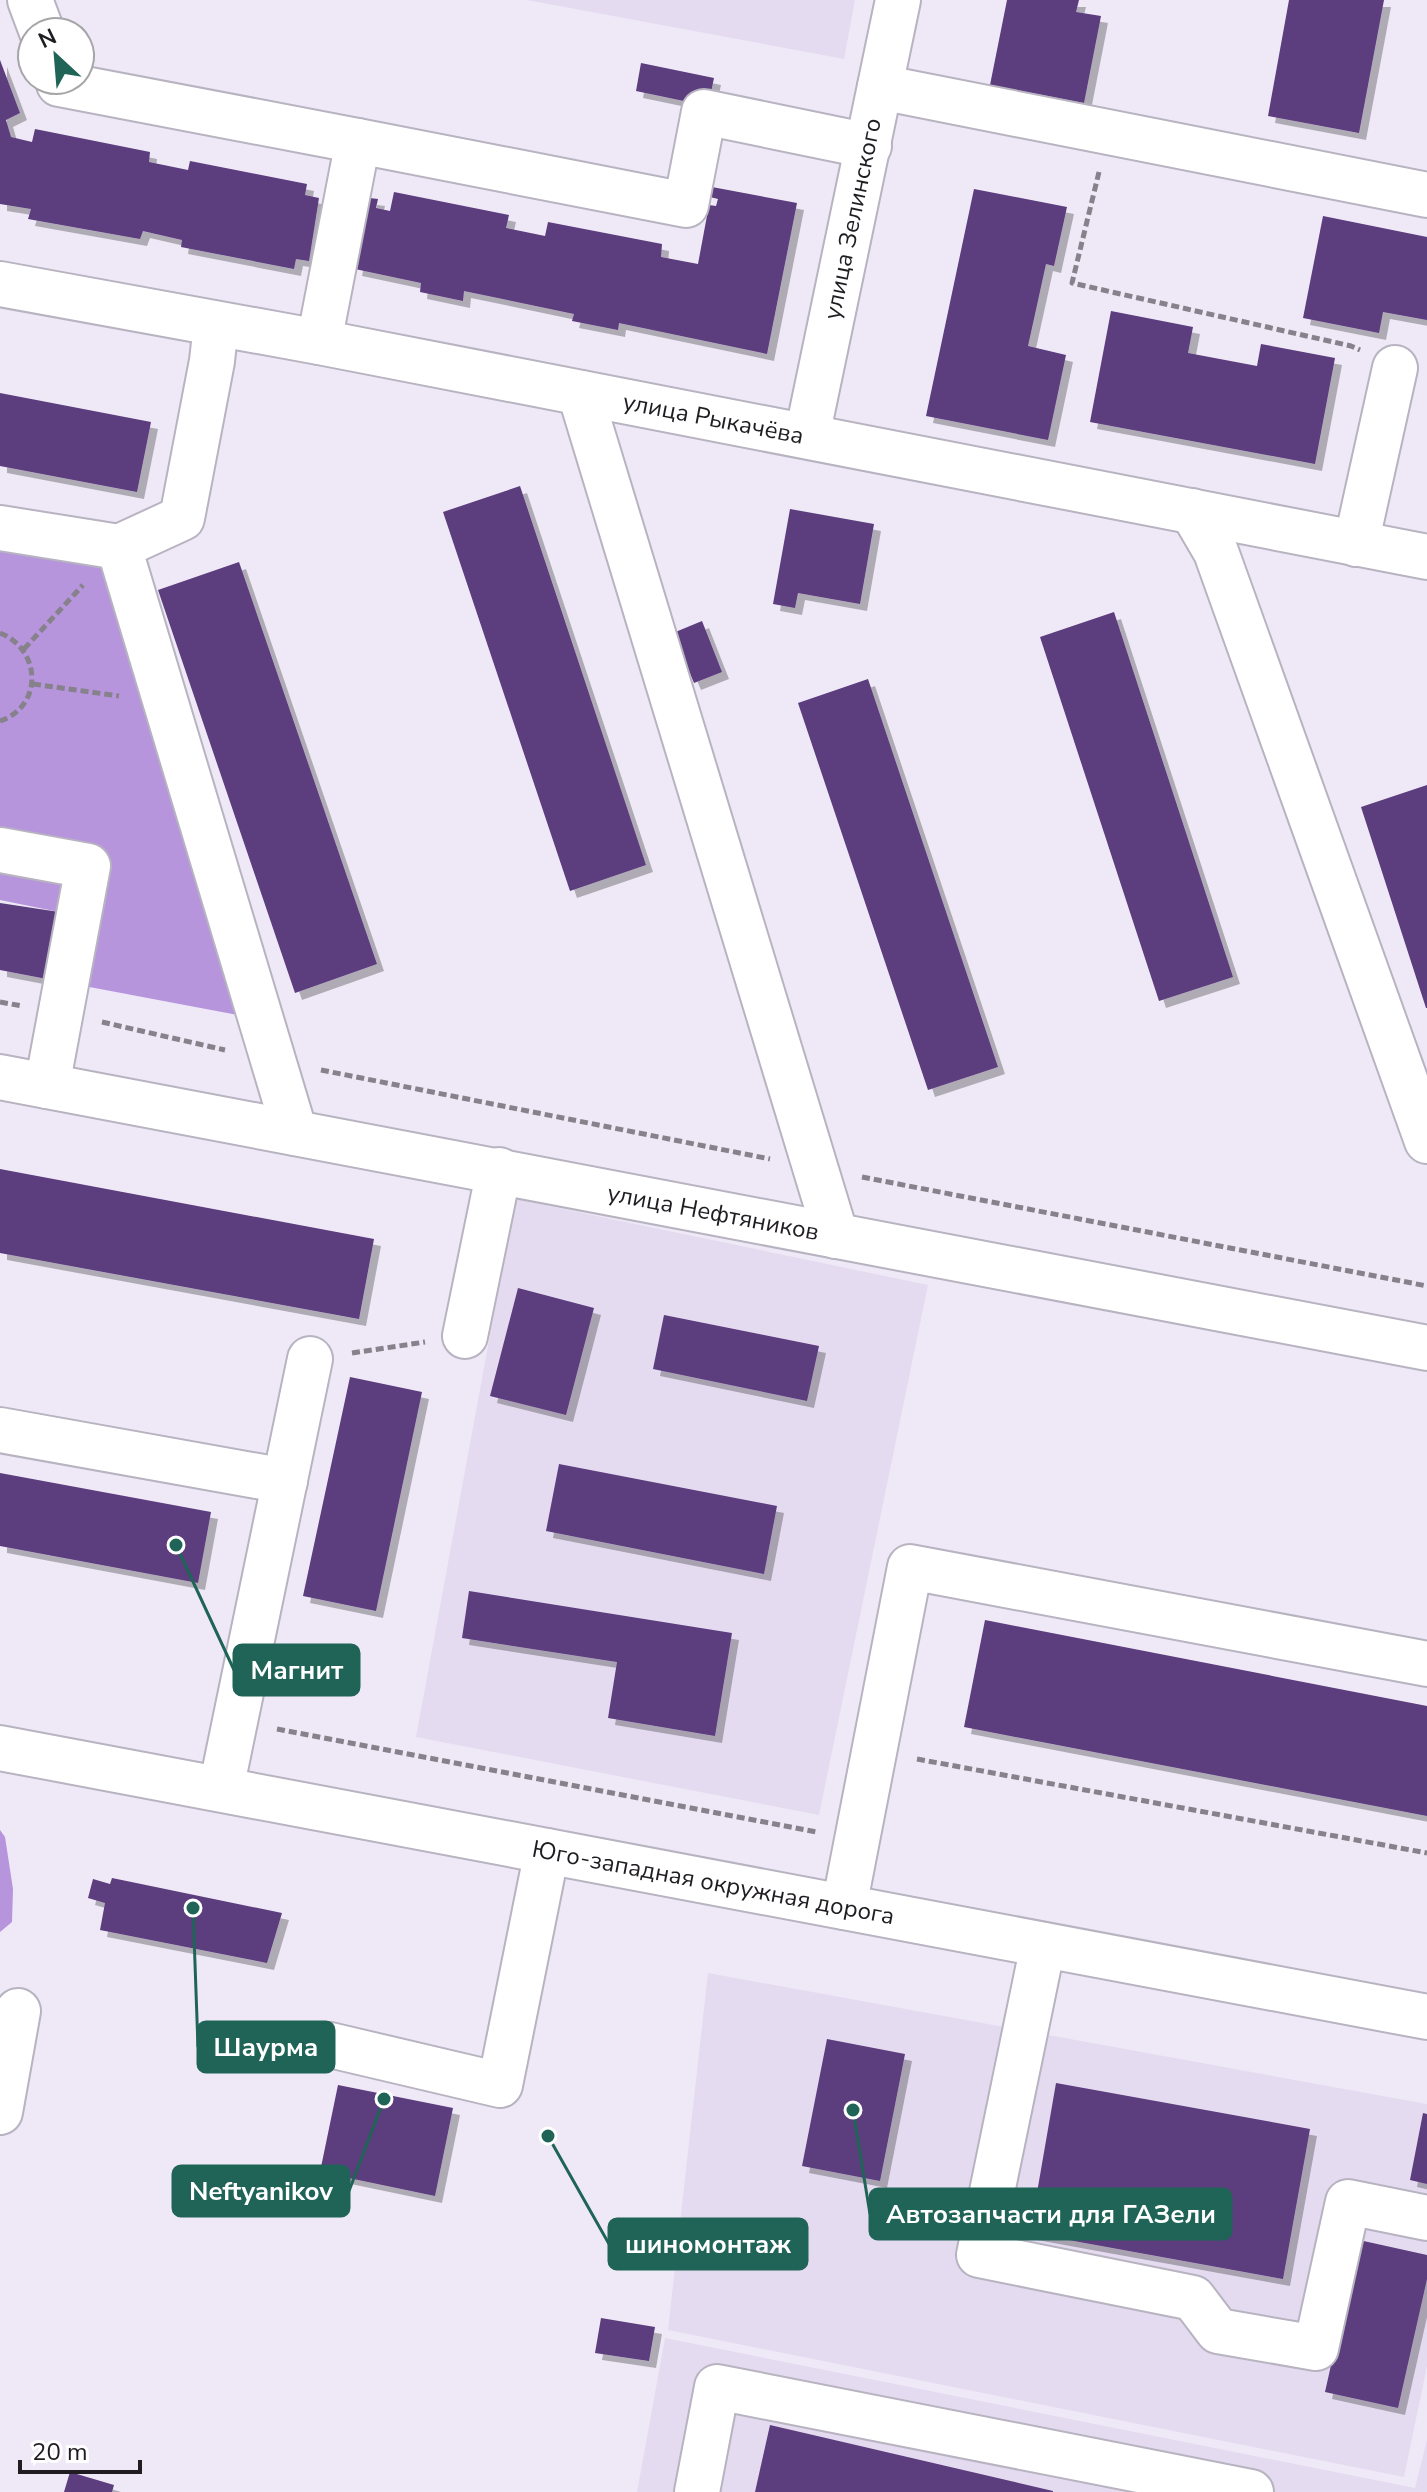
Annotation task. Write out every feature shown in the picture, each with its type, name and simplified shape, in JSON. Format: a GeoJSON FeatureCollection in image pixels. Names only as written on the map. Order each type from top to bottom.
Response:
{"type":"FeatureCollection","features":[{"type":"Feature","properties":{"kind":"main road","name":"улица Зелинского"},"geometry":{"type":"LineString","coordinates":[[807,436],[898,0]]}},
{"type":"Feature","properties":{"kind":"main road"},"geometry":{"type":"LineString","coordinates":[[880,87],[1427,195]]}},
{"type":"Feature","properties":{"kind":"main road"},"geometry":{"type":"LineString","coordinates":[[96,91],[686,205],[704,112],[869,146]]}},
{"type":"Feature","properties":{"kind":"main road"},"geometry":{"type":"LineString","coordinates":[[319,342],[358,141]]}},
{"type":"Feature","properties":{"kind":"main road","name":"улица Рыкачёва"},"geometry":{"type":"LineString","coordinates":[[0,284],[319,342],[1427,557]]}},
{"type":"Feature","properties":{"kind":"main road"},"geometry":{"type":"LineString","coordinates":[[0,528],[119,547],[182,518],[212,361],[216,324]]}},
{"type":"Feature","properties":{"kind":"main road"},"geometry":{"type":"LineString","coordinates":[[1356,544],[1395,368]]}},
{"type":"Feature","properties":{"kind":"main road"},"geometry":{"type":"LineString","coordinates":[[580,393],[836,1236]]}},
{"type":"Feature","properties":{"kind":"main road"},"geometry":{"type":"LineString","coordinates":[[1192,511],[1216,552],[1427,1141]]}},
{"type":"Feature","properties":{"kind":"main road"},"geometry":{"type":"LineString","coordinates":[[119,547],[295,1133]]}},
{"type":"Feature","properties":{"kind":"main road"},"geometry":{"type":"LineString","coordinates":[[0,850],[88,866],[47,1086]]}},
{"type":"Feature","properties":{"kind":"main road","name":"улица Нефтяников"},"geometry":{"type":"LineString","coordinates":[[0,1077],[1427,1348]]}},
{"type":"Feature","properties":{"kind":"main road"},"geometry":{"type":"LineString","coordinates":[[465,1336],[499,1170]]}},
{"type":"Feature","properties":{"kind":"main road"},"geometry":{"type":"LineString","coordinates":[[221,1789],[310,1359]]}},
{"type":"Feature","properties":{"kind":"main road"},"geometry":{"type":"LineString","coordinates":[[0,1430],[285,1481]]}},
{"type":"Feature","properties":{"kind":"main road"},"geometry":{"type":"LineString","coordinates":[[844,1907],[910,1567],[1427,1664]]}},
{"type":"Feature","properties":{"kind":"main road","name":"Юго-западная окружная дорога"},"geometry":{"type":"LineString","coordinates":[[0,1748],[1427,2017]]}},
{"type":"Feature","properties":{"kind":"main road"},"geometry":{"type":"LineString","coordinates":[[330,2045],[500,2085],[547,1851]]}},
{"type":"Feature","properties":{"kind":"main road"},"geometry":{"type":"LineString","coordinates":[[1043,1945],[979,2255],[1193,2298],[1218,2331],[1316,2348],[1348,2202],[1427,2218]]}},
{"type":"Feature","properties":{"kind":"main road"},"geometry":{"type":"LineString","coordinates":[[0,2112],[18,2011]]}},
{"type":"Feature","properties":{"kind":"main road"},"geometry":{"type":"LineString","coordinates":[[697,2492],[717,2387],[1248,2492]]}},
{"type":"Feature","properties":{"kind":"path"},"geometry":{"type":"LineString","coordinates":[[1109,132],[1072,283],[1351,346],[1395,368]]}},
{"type":"Feature","properties":{"kind":"path"},"geometry":{"type":"LineString","coordinates":[[24,649],[119,547]]}},
{"type":"Feature","properties":{"kind":"path"},"geometry":{"type":"LineString","coordinates":[[0,633],[12,637],[24,649],[33,667],[33,684],[23,707],[10,718],[0,721]]}},
{"type":"Feature","properties":{"kind":"path"},"geometry":{"type":"LineString","coordinates":[[33,684],[166,703]]}},
{"type":"Feature","properties":{"kind":"path"},"geometry":{"type":"LineString","coordinates":[[0,1002],[272,1060],[1427,1286]]}},
{"type":"Feature","properties":{"kind":"path"},"geometry":{"type":"LineString","coordinates":[[310,1359],[465,1336]]}},
{"type":"Feature","properties":{"kind":"path"},"geometry":{"type":"LineString","coordinates":[[235,1721],[857,1840]]}},
{"type":"Feature","properties":{"kind":"path"},"geometry":{"type":"LineString","coordinates":[[874,1751],[1427,1853]]}},
{"type":"Feature","properties":{"kind":"shaded area"},"geometry":{"type":"Polygon","coordinates":[[[527,0],[855,0],[844,59],[527,0]]]}},
{"type":"Feature","properties":{"kind":"shaded area"},"geometry":{"type":"Polygon","coordinates":[[[0,542],[102,559],[243,1016],[47,979],[59,912],[0,900],[0,542]]]}},
{"type":"Feature","properties":{"kind":"shaded area"},"geometry":{"type":"Polygon","coordinates":[[[515,1199],[928,1285],[819,1815],[416,1737],[515,1199]]]}},
{"type":"Feature","properties":{"kind":"shaded area"},"geometry":{"type":"Polygon","coordinates":[[[0,1830],[5,1837],[13,1889],[12,1922],[0,1932],[0,1830]]]}},
{"type":"Feature","properties":{"kind":"shaded area"},"geometry":{"type":"Polygon","coordinates":[[[708,1973],[1427,2104],[1427,2366],[1404,2477],[668,2330],[708,1973]]]}},
{"type":"Feature","properties":{"kind":"shaded area"},"geometry":{"type":"Polygon","coordinates":[[[665,2338],[1415,2488],[1427,2440],[1427,2492],[637,2492],[665,2338]]]}},
{"type":"Feature","properties":{"kind":"building"},"geometry":{"type":"Polygon","coordinates":[[[1007,0],[1079,0],[1076,12],[1101,16],[1084,103],[990,85],[1007,0]]]}},
{"type":"Feature","properties":{"kind":"building"},"geometry":{"type":"Polygon","coordinates":[[[1289,0],[1384,0],[1359,133],[1268,116],[1289,0]]]}},
{"type":"Feature","properties":{"kind":"building"},"geometry":{"type":"Polygon","coordinates":[[[0,60],[20,113],[6,120],[11,137],[32,142],[35,129],[150,152],[149,162],[188,170],[190,161],[307,184],[305,195],[319,198],[309,261],[296,259],[294,269],[181,247],[182,240],[143,231],[140,239],[28,219],[31,209],[0,204],[0,60]]]}},
{"type":"Feature","properties":{"kind":"building"},"geometry":{"type":"Polygon","coordinates":[[[641,63],[714,78],[708,106],[636,91],[641,63]]]}},
{"type":"Feature","properties":{"kind":"building"},"geometry":{"type":"Polygon","coordinates":[[[712,187],[797,203],[767,354],[619,323],[618,330],[572,321],[574,314],[464,291],[463,301],[420,292],[421,283],[355,269],[370,198],[378,199],[376,208],[390,211],[394,192],[509,215],[506,228],[545,236],[548,222],[662,244],[661,257],[698,264],[709,205],[716,206],[718,199],[710,197],[712,187]]]}},
{"type":"Feature","properties":{"kind":"building"},"geometry":{"type":"Polygon","coordinates":[[[974,189],[1067,207],[1054,266],[1046,264],[1028,346],[1066,355],[1048,440],[926,416],[974,189]]]}},
{"type":"Feature","properties":{"kind":"building"},"geometry":{"type":"Polygon","coordinates":[[[1323,216],[1427,237],[1427,320],[1383,312],[1379,333],[1303,318],[1323,216]]]}},
{"type":"Feature","properties":{"kind":"building"},"geometry":{"type":"Polygon","coordinates":[[[1111,311],[1193,327],[1188,353],[1257,366],[1261,344],[1335,358],[1315,464],[1090,422],[1111,311]]]}},
{"type":"Feature","properties":{"kind":"building"},"geometry":{"type":"Polygon","coordinates":[[[0,393],[151,422],[137,492],[0,466],[0,393]]]}},
{"type":"Feature","properties":{"kind":"building"},"geometry":{"type":"Polygon","coordinates":[[[520,486],[646,865],[570,891],[443,512],[520,486]]]}},
{"type":"Feature","properties":{"kind":"building"},"geometry":{"type":"Polygon","coordinates":[[[790,509],[874,524],[860,604],[798,593],[795,608],[773,604],[790,509]]]}},
{"type":"Feature","properties":{"kind":"building"},"geometry":{"type":"Polygon","coordinates":[[[239,562],[377,964],[295,993],[158,590],[239,562]]]}},
{"type":"Feature","properties":{"kind":"building"},"geometry":{"type":"Polygon","coordinates":[[[1114,612],[1233,977],[1159,1001],[1040,637],[1114,612]]]}},
{"type":"Feature","properties":{"kind":"building"},"geometry":{"type":"Polygon","coordinates":[[[702,621],[722,672],[694,683],[673,633],[702,621]]]}},
{"type":"Feature","properties":{"kind":"building"},"geometry":{"type":"Polygon","coordinates":[[[868,679],[998,1067],[928,1090],[798,703],[868,679]]]}},
{"type":"Feature","properties":{"kind":"building"},"geometry":{"type":"Polygon","coordinates":[[[1427,785],[1427,1008],[1426,1008],[1361,807],[1427,785]]]}},
{"type":"Feature","properties":{"kind":"building"},"geometry":{"type":"Polygon","coordinates":[[[0,903],[59,912],[47,979],[0,970],[0,903]]]}},
{"type":"Feature","properties":{"kind":"building"},"geometry":{"type":"Polygon","coordinates":[[[0,1169],[374,1239],[359,1319],[0,1253],[0,1169]]]}},
{"type":"Feature","properties":{"kind":"building"},"geometry":{"type":"Polygon","coordinates":[[[518,1288],[594,1308],[566,1415],[490,1396],[518,1288]]]}},
{"type":"Feature","properties":{"kind":"building"},"geometry":{"type":"Polygon","coordinates":[[[664,1315],[819,1346],[807,1401],[653,1369],[664,1315]]]}},
{"type":"Feature","properties":{"kind":"building"},"geometry":{"type":"Polygon","coordinates":[[[350,1377],[422,1392],[376,1611],[303,1596],[350,1377]]]}},
{"type":"Feature","properties":{"kind":"building"},"geometry":{"type":"Polygon","coordinates":[[[559,1464],[777,1506],[764,1574],[546,1531],[559,1464]]]}},
{"type":"Feature","properties":{"kind":"building"},"geometry":{"type":"Polygon","coordinates":[[[0,1473],[211,1512],[198,1583],[0,1546],[0,1473]]]}},
{"type":"Feature","properties":{"kind":"building"},"geometry":{"type":"Polygon","coordinates":[[[469,1591],[732,1633],[715,1736],[608,1718],[617,1662],[462,1638],[469,1591]]]}},
{"type":"Feature","properties":{"kind":"building"},"geometry":{"type":"Polygon","coordinates":[[[985,1620],[1427,1706],[1427,1816],[964,1727],[985,1620]]]}},
{"type":"Feature","properties":{"kind":"building"},"geometry":{"type":"Polygon","coordinates":[[[112,1878],[282,1913],[267,1963],[100,1930],[105,1903],[88,1898],[93,1879],[110,1884],[112,1878]]]}},
{"type":"Feature","properties":{"kind":"building"},"geometry":{"type":"Polygon","coordinates":[[[827,2039],[905,2054],[880,2181],[802,2166],[827,2039]]]}},
{"type":"Feature","properties":{"kind":"building"},"geometry":{"type":"Polygon","coordinates":[[[1056,2083],[1310,2129],[1283,2279],[1030,2233],[1056,2083]]]}},
{"type":"Feature","properties":{"kind":"building"},"geometry":{"type":"Polygon","coordinates":[[[338,2085],[453,2108],[435,2196],[320,2172],[338,2085]]]}},
{"type":"Feature","properties":{"kind":"building"},"geometry":{"type":"Polygon","coordinates":[[[1423,2113],[1427,2114],[1427,2184],[1410,2180],[1423,2113]]]}},
{"type":"Feature","properties":{"kind":"building"},"geometry":{"type":"Polygon","coordinates":[[[1359,2240],[1427,2255],[1427,2279],[1398,2408],[1325,2392],[1359,2240]]]}},
{"type":"Feature","properties":{"kind":"building"},"geometry":{"type":"Polygon","coordinates":[[[601,2318],[655,2327],[649,2361],[595,2353],[601,2318]]]}},
{"type":"Feature","properties":{"kind":"building"},"geometry":{"type":"Polygon","coordinates":[[[770,2425],[1053,2491],[1053,2492],[755,2492],[770,2425]]]}},
{"type":"Feature","properties":{"kind":"building"},"geometry":{"type":"Polygon","coordinates":[[[70,2472],[114,2485],[112,2492],[64,2492],[70,2472]]]}},
{"type":"Feature","properties":{"kind":"place","name":"Магнит"},"geometry":{"type":"Point","coordinates":[176,1545]}},
{"type":"Feature","properties":{"kind":"place","name":"Шаурма"},"geometry":{"type":"Point","coordinates":[193,1908]}},
{"type":"Feature","properties":{"kind":"place","name":"Neftyanikov"},"geometry":{"type":"Point","coordinates":[384,2099]}},
{"type":"Feature","properties":{"kind":"place","name":"Автозапчасти для ГАЗели"},"geometry":{"type":"Point","coordinates":[853,2110]}},
{"type":"Feature","properties":{"kind":"place","name":"шиномонтаж"},"geometry":{"type":"Point","coordinates":[548,2136]}}]}
